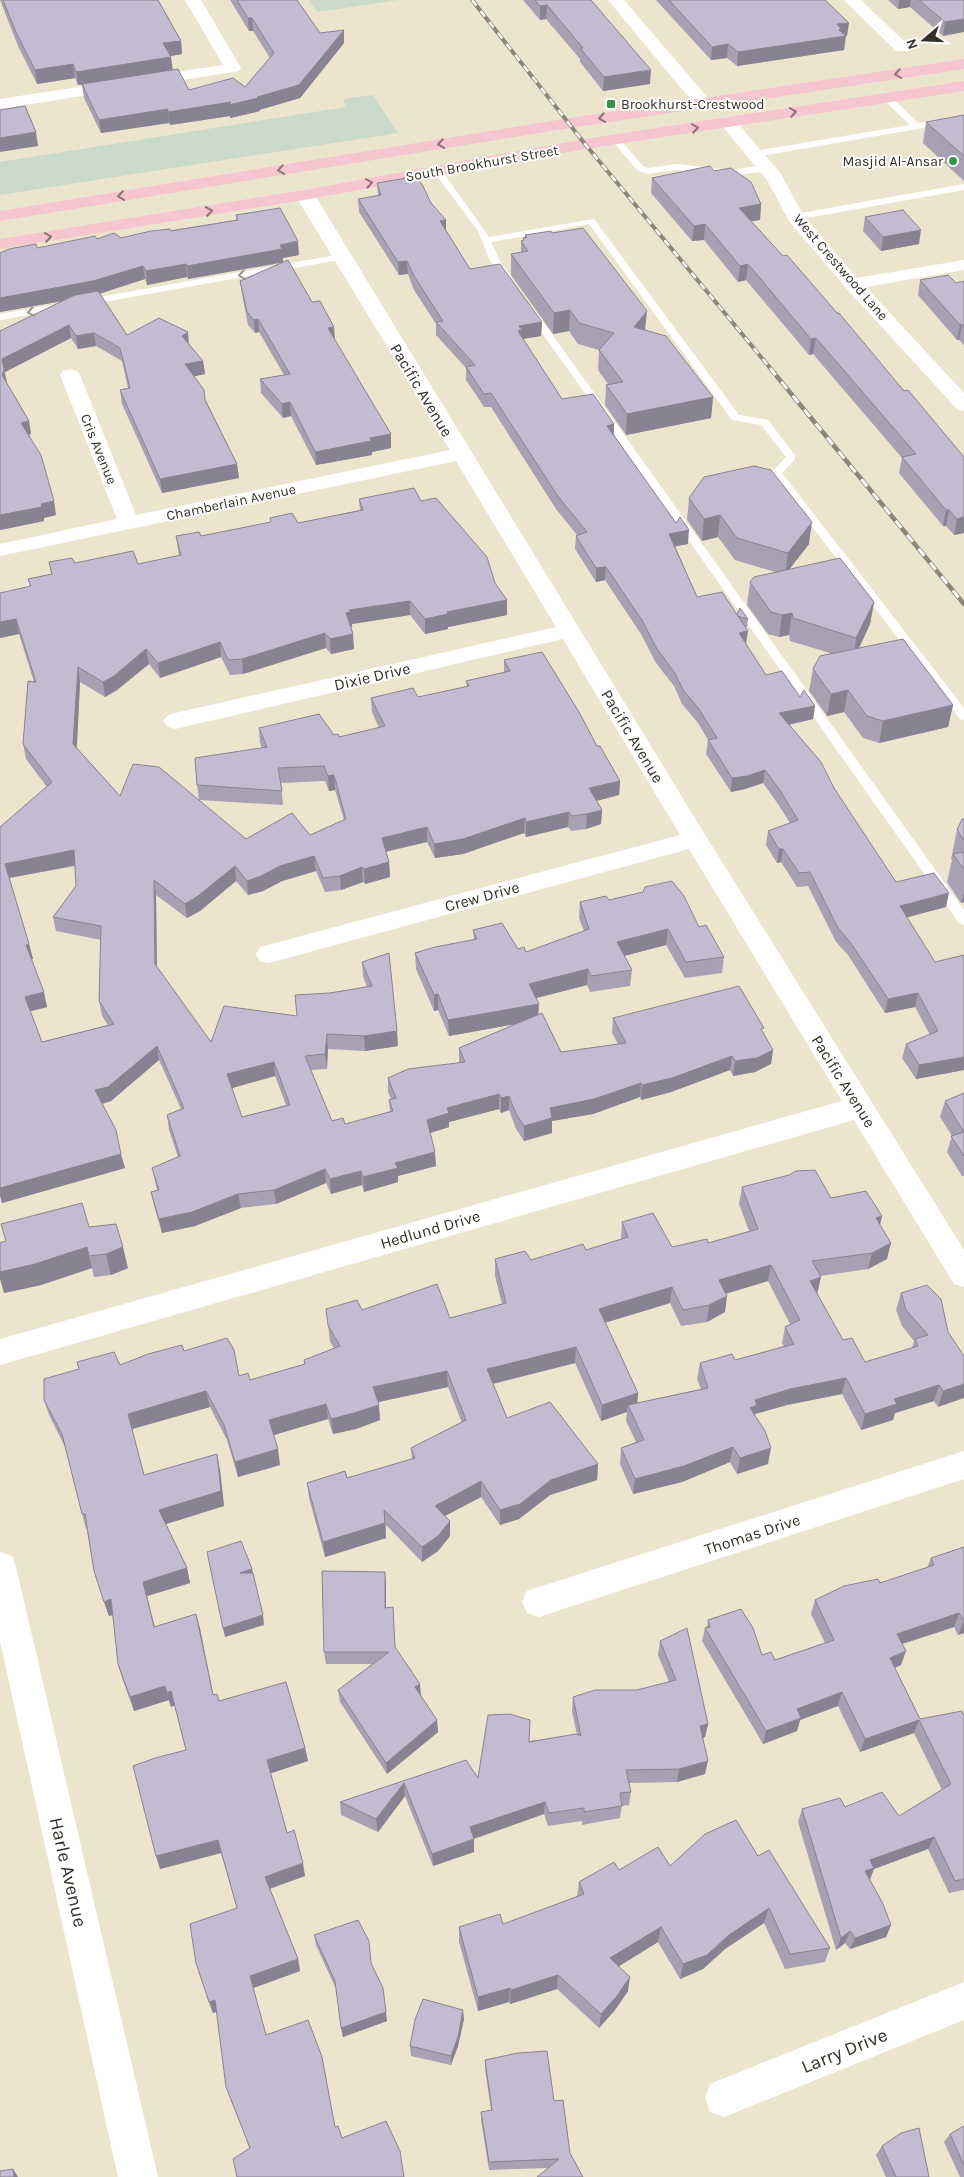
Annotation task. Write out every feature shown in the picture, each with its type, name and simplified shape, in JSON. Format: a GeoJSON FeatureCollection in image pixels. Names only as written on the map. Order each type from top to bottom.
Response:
{"type":"FeatureCollection","features":[{"type":"Feature","properties":{"kind":"main road","name":"South Brookhurst Street"},"geometry":{"type":"LineString","coordinates":[[0,216],[702,102],[964,64]]}},
{"type":"Feature","properties":{"kind":"main road","name":"South Brookhurst Street"},"geometry":{"type":"LineString","coordinates":[[0,244],[304,195],[437,170],[616,140],[964,86]]}},
{"type":"Feature","properties":{"kind":"main road"},"geometry":{"type":"LineString","coordinates":[[728,122],[725,116],[729,111],[783,100],[795,96],[803,88]]}},
{"type":"Feature","properties":{"kind":"main road"},"geometry":{"type":"LineString","coordinates":[[662,133],[668,122],[699,113],[704,109],[702,102]]}},
{"type":"Feature","properties":{"kind":"street"},"geometry":{"type":"LineString","coordinates":[[4,99],[233,68],[193,0]]}},
{"type":"Feature","properties":{"kind":"street"},"geometry":{"type":"LineString","coordinates":[[616,0],[702,102]]}},
{"type":"Feature","properties":{"kind":"street"},"geometry":{"type":"LineString","coordinates":[[852,0],[902,48]]}},
{"type":"Feature","properties":{"kind":"street","name":"West Crestwood Lane"},"geometry":{"type":"LineString","coordinates":[[728,122],[775,178],[795,217],[853,284],[964,405]]}},
{"type":"Feature","properties":{"kind":"street","name":"Pacific Avenue"},"geometry":{"type":"LineString","coordinates":[[304,195],[695,839],[964,1275]]}},
{"type":"Feature","properties":{"kind":"street"},"geometry":{"type":"LineString","coordinates":[[853,284],[964,265]]}},
{"type":"Feature","properties":{"kind":"street","name":"Cris Avenue"},"geometry":{"type":"LineString","coordinates":[[70,375],[129,523]]}},
{"type":"Feature","properties":{"kind":"street","name":"Chamberlain Avenue"},"geometry":{"type":"LineString","coordinates":[[0,550],[462,454]]}},
{"type":"Feature","properties":{"kind":"street","name":"Dixie Drive"},"geometry":{"type":"LineString","coordinates":[[176,721],[569,630]]}},
{"type":"Feature","properties":{"kind":"street","name":"Crew Drive"},"geometry":{"type":"LineString","coordinates":[[269,954],[695,839]]}},
{"type":"Feature","properties":{"kind":"street","name":"Hedlund Drive"},"geometry":{"type":"LineString","coordinates":[[0,1352],[860,1107]]}},
{"type":"Feature","properties":{"kind":"street","name":"Thomas Drive"},"geometry":{"type":"LineString","coordinates":[[539,1602],[964,1465]]}},
{"type":"Feature","properties":{"kind":"street","name":"Harle Avenue"},"geometry":{"type":"LineString","coordinates":[[0,1567],[138,2177]]}},
{"type":"Feature","properties":{"kind":"street","name":"Larry Drive"},"geometry":{"type":"LineString","coordinates":[[724,2098],[964,2001]]}},
{"type":"Feature","properties":{"kind":"lane"},"geometry":{"type":"LineString","coordinates":[[887,98],[916,126]]}},
{"type":"Feature","properties":{"kind":"lane"},"geometry":{"type":"LineString","coordinates":[[754,154],[964,118]]}},
{"type":"Feature","properties":{"kind":"lane"},"geometry":{"type":"LineString","coordinates":[[616,140],[640,168],[647,171],[677,167],[729,173],[767,168]]}},
{"type":"Feature","properties":{"kind":"lane"},"geometry":{"type":"LineString","coordinates":[[437,170],[482,231],[495,261],[513,285]]}},
{"type":"Feature","properties":{"kind":"lane"},"geometry":{"type":"LineString","coordinates":[[795,217],[964,186]]}},
{"type":"Feature","properties":{"kind":"lane"},"geometry":{"type":"LineString","coordinates":[[486,240],[591,221],[736,418],[764,422],[790,457],[776,473],[964,716]]}},
{"type":"Feature","properties":{"kind":"lane"},"geometry":{"type":"LineString","coordinates":[[0,317],[342,257]]}},
{"type":"Feature","properties":{"kind":"lane"},"geometry":{"type":"LineString","coordinates":[[524,301],[964,920]]}},
{"type":"Feature","properties":{"kind":"green space"},"geometry":{"type":"Polygon","coordinates":[[[309,0],[398,0],[317,12],[309,0]]]}},
{"type":"Feature","properties":{"kind":"green space"},"geometry":{"type":"Polygon","coordinates":[[[373,95],[398,133],[0,195],[0,162],[346,107],[343,99],[373,95]]]}},
{"type":"Feature","properties":{"kind":"building"},"geometry":{"type":"Polygon","coordinates":[[[3,0],[158,0],[181,41],[163,43],[171,57],[76,72],[73,64],[35,70],[3,0]]]}},
{"type":"Feature","properties":{"kind":"building"},"geometry":{"type":"Polygon","coordinates":[[[237,0],[297,0],[320,33],[344,30],[299,85],[229,105],[231,102],[168,112],[168,109],[99,120],[82,84],[178,69],[189,90],[233,78],[245,87],[274,53],[252,18],[248,18],[237,0]]]}},
{"type":"Feature","properties":{"kind":"building"},"geometry":{"type":"Polygon","coordinates":[[[535,0],[591,0],[651,70],[604,77],[580,48],[583,48],[547,5],[540,6],[535,0]]]}},
{"type":"Feature","properties":{"kind":"building"},"geometry":{"type":"Polygon","coordinates":[[[669,0],[825,0],[849,23],[837,24],[841,29],[839,30],[846,36],[738,52],[728,44],[712,47],[669,0]]]}},
{"type":"Feature","properties":{"kind":"building"},"geometry":{"type":"Polygon","coordinates":[[[919,0],[964,0],[964,19],[945,22],[919,0]]]}},
{"type":"Feature","properties":{"kind":"building"},"geometry":{"type":"Polygon","coordinates":[[[25,106],[36,132],[0,138],[0,110],[25,106]]]}},
{"type":"Feature","properties":{"kind":"building"},"geometry":{"type":"Polygon","coordinates":[[[964,115],[964,156],[926,122],[964,115]]]}},
{"type":"Feature","properties":{"kind":"building"},"geometry":{"type":"Polygon","coordinates":[[[710,166],[714,171],[731,168],[751,182],[761,204],[739,208],[783,256],[787,255],[839,313],[904,391],[908,390],[964,457],[964,517],[957,519],[949,510],[946,510],[902,457],[916,454],[816,338],[811,339],[748,264],[740,266],[705,224],[694,226],[652,178],[710,166]]]}},
{"type":"Feature","properties":{"kind":"building"},"geometry":{"type":"Polygon","coordinates":[[[413,177],[422,184],[431,203],[446,220],[440,221],[470,269],[500,264],[542,322],[519,326],[522,330],[518,331],[562,399],[593,394],[614,424],[607,426],[676,523],[680,517],[689,530],[669,534],[697,597],[722,592],[748,631],[739,633],[766,675],[782,671],[800,697],[804,690],[815,706],[779,713],[821,762],[834,788],[896,882],[934,873],[949,893],[900,906],[935,962],[964,955],[964,1057],[919,1065],[906,1044],[938,1031],[918,993],[888,999],[850,942],[838,928],[810,872],[799,873],[783,849],[779,849],[768,831],[798,820],[780,790],[765,770],[747,776],[732,778],[708,740],[717,738],[699,709],[683,690],[675,673],[657,649],[642,620],[606,567],[596,568],[576,536],[587,532],[557,495],[491,393],[484,394],[466,367],[475,365],[436,322],[443,321],[414,276],[407,261],[398,262],[358,199],[381,195],[377,183],[413,177]]]}},
{"type":"Feature","properties":{"kind":"building"},"geometry":{"type":"Polygon","coordinates":[[[280,208],[298,241],[280,245],[282,249],[187,266],[186,264],[146,271],[143,266],[93,281],[0,298],[0,253],[9,249],[36,244],[37,248],[95,236],[97,239],[114,233],[121,238],[151,231],[170,229],[171,231],[238,220],[236,215],[280,208]]]}},
{"type":"Feature","properties":{"kind":"building"},"geometry":{"type":"Polygon","coordinates":[[[903,210],[921,230],[883,237],[865,217],[903,210]]]}},
{"type":"Feature","properties":{"kind":"building"},"geometry":{"type":"Polygon","coordinates":[[[583,228],[647,311],[634,327],[666,336],[713,397],[627,414],[606,385],[623,382],[599,350],[614,333],[579,323],[570,310],[554,313],[511,254],[528,251],[521,241],[527,237],[525,235],[583,228]]]}},
{"type":"Feature","properties":{"kind":"building"},"geometry":{"type":"Polygon","coordinates":[[[288,260],[312,302],[320,301],[334,327],[328,328],[391,434],[370,438],[371,441],[315,452],[290,402],[282,404],[260,379],[290,374],[258,319],[254,320],[247,312],[240,281],[288,260]]]}},
{"type":"Feature","properties":{"kind":"building"},"geometry":{"type":"Polygon","coordinates":[[[948,275],[956,283],[964,281],[964,327],[962,324],[960,325],[920,280],[948,275]]]}},
{"type":"Feature","properties":{"kind":"building"},"geometry":{"type":"Polygon","coordinates":[[[98,291],[127,335],[159,318],[188,332],[182,336],[203,361],[185,364],[204,390],[205,400],[237,464],[160,479],[120,390],[130,388],[120,348],[94,333],[76,336],[69,325],[2,359],[4,370],[2,375],[29,421],[21,423],[41,455],[54,501],[41,504],[42,507],[0,515],[0,331],[75,295],[98,291]]]}},
{"type":"Feature","properties":{"kind":"building"},"geometry":{"type":"Polygon","coordinates":[[[754,466],[771,470],[812,522],[788,553],[737,538],[720,515],[704,519],[689,498],[704,477],[754,466]]]}},
{"type":"Feature","properties":{"kind":"building"},"geometry":{"type":"Polygon","coordinates":[[[414,488],[421,501],[436,498],[487,557],[495,583],[507,600],[447,612],[448,614],[425,619],[410,601],[349,610],[351,612],[346,613],[353,634],[330,639],[325,633],[242,659],[228,660],[220,642],[158,663],[146,649],[114,676],[103,682],[78,667],[73,744],[120,796],[133,764],[159,767],[246,839],[292,813],[310,835],[346,819],[334,775],[328,776],[324,766],[278,768],[282,791],[197,785],[195,758],[267,747],[259,728],[319,714],[334,735],[338,734],[339,737],[385,726],[371,698],[413,688],[418,697],[469,686],[466,681],[510,671],[504,660],[542,652],[579,712],[597,746],[600,746],[620,781],[589,788],[602,810],[587,814],[572,816],[569,812],[526,822],[525,818],[463,839],[434,844],[427,827],[382,838],[389,862],[364,869],[362,867],[340,876],[323,878],[314,856],[280,866],[247,881],[235,866],[185,904],[154,880],[155,964],[211,1042],[224,1006],[297,1016],[295,995],[330,993],[372,986],[362,962],[389,953],[397,1031],[364,1036],[327,1034],[325,1054],[305,1056],[332,1121],[343,1118],[345,1124],[393,1111],[389,1100],[396,1098],[388,1078],[408,1069],[465,1062],[459,1048],[542,1013],[561,1052],[626,1043],[613,1018],[739,986],[764,1028],[761,1029],[773,1050],[757,1058],[735,1061],[732,1056],[672,1078],[642,1085],[641,1083],[594,1099],[550,1108],[552,1118],[524,1126],[516,1114],[509,1096],[501,1098],[499,1094],[447,1108],[449,1113],[427,1120],[435,1152],[395,1163],[398,1168],[363,1177],[361,1171],[330,1179],[325,1169],[274,1190],[238,1194],[192,1212],[159,1219],[151,1192],[159,1190],[152,1168],[180,1156],[167,1115],[184,1108],[157,1046],[108,1087],[95,1090],[116,1130],[121,1154],[0,1188],[0,827],[52,782],[23,744],[28,681],[36,682],[16,619],[0,622],[0,593],[31,586],[28,579],[52,574],[49,562],[72,558],[75,563],[133,551],[138,564],[181,555],[176,536],[199,532],[201,536],[271,522],[270,518],[292,513],[298,523],[363,510],[359,499],[414,488]],[[74,850],[5,864],[29,944],[26,945],[44,992],[25,997],[42,1042],[114,1024],[99,1001],[101,926],[53,917],[76,886],[74,850]],[[274,1062],[227,1074],[242,1117],[290,1105],[274,1062]]]}},
{"type":"Feature","properties":{"kind":"building"},"geometry":{"type":"Polygon","coordinates":[[[840,558],[874,602],[856,638],[793,618],[792,613],[782,615],[771,612],[750,582],[754,577],[840,558]]]}},
{"type":"Feature","properties":{"kind":"building"},"geometry":{"type":"Polygon","coordinates":[[[740,608],[748,619],[738,616],[740,608]]]}},
{"type":"Feature","properties":{"kind":"building"},"geometry":{"type":"Polygon","coordinates":[[[903,639],[953,705],[883,721],[867,716],[848,690],[831,694],[813,669],[820,656],[903,639]]]}},
{"type":"Feature","properties":{"kind":"building"},"geometry":{"type":"Polygon","coordinates":[[[962,819],[964,819],[964,840],[957,830],[962,819]]]}},
{"type":"Feature","properties":{"kind":"building"},"geometry":{"type":"Polygon","coordinates":[[[964,852],[964,869],[953,854],[964,852]]]}},
{"type":"Feature","properties":{"kind":"building"},"geometry":{"type":"Polygon","coordinates":[[[672,881],[684,896],[699,927],[706,925],[724,957],[686,962],[668,929],[617,942],[632,970],[591,976],[588,969],[529,984],[539,1004],[448,1020],[438,994],[434,995],[415,953],[477,939],[473,930],[502,923],[518,949],[524,947],[526,952],[589,929],[580,902],[606,896],[609,900],[643,892],[645,887],[672,881]]]}},
{"type":"Feature","properties":{"kind":"building"},"geometry":{"type":"Polygon","coordinates":[[[964,1093],[964,1132],[945,1101],[964,1093]]]}},
{"type":"Feature","properties":{"kind":"building"},"geometry":{"type":"Polygon","coordinates":[[[964,1132],[964,1156],[951,1136],[964,1132]]]}},
{"type":"Feature","properties":{"kind":"building"},"geometry":{"type":"Polygon","coordinates":[[[815,1170],[831,1198],[866,1191],[882,1216],[876,1218],[891,1243],[872,1253],[812,1261],[821,1277],[810,1281],[843,1340],[852,1338],[865,1362],[918,1346],[915,1339],[928,1335],[906,1310],[901,1293],[927,1285],[941,1299],[948,1332],[964,1356],[964,1384],[943,1391],[939,1385],[894,1399],[897,1404],[865,1414],[846,1378],[790,1389],[755,1400],[757,1405],[750,1408],[765,1431],[771,1448],[740,1458],[733,1447],[684,1466],[635,1479],[621,1448],[644,1440],[628,1405],[708,1388],[700,1363],[732,1354],[735,1360],[794,1344],[785,1327],[800,1320],[771,1265],[719,1280],[727,1296],[709,1305],[683,1310],[672,1287],[599,1309],[638,1393],[602,1405],[576,1347],[487,1369],[507,1418],[550,1402],[598,1464],[551,1480],[520,1504],[500,1510],[481,1481],[435,1506],[450,1521],[438,1536],[422,1547],[384,1510],[385,1523],[323,1542],[307,1483],[345,1471],[347,1478],[415,1458],[411,1448],[466,1420],[447,1371],[373,1387],[379,1405],[354,1413],[331,1419],[326,1404],[269,1420],[278,1449],[235,1462],[224,1425],[206,1391],[128,1414],[144,1475],[217,1454],[221,1491],[159,1510],[187,1568],[143,1582],[154,1627],[196,1614],[213,1695],[217,1694],[219,1701],[286,1682],[305,1748],[267,1760],[287,1833],[294,1830],[303,1863],[265,1877],[298,1959],[250,1976],[266,2035],[308,2020],[322,2057],[335,2127],[338,2126],[342,2138],[386,2121],[400,2151],[404,2177],[237,2177],[233,2159],[250,2148],[226,2087],[215,2000],[209,2002],[196,1963],[190,1924],[237,1908],[218,1840],[156,1856],[133,1766],[186,1750],[171,1691],[167,1693],[165,1686],[130,1697],[118,1664],[111,1599],[104,1602],[94,1571],[85,1514],[82,1514],[62,1434],[44,1400],[44,1379],[79,1369],[77,1362],[114,1352],[120,1365],[148,1354],[182,1345],[184,1351],[227,1338],[234,1350],[239,1376],[248,1373],[250,1380],[305,1364],[304,1360],[340,1346],[328,1325],[326,1309],[357,1300],[362,1310],[437,1284],[450,1318],[506,1303],[495,1259],[525,1251],[531,1260],[583,1244],[586,1250],[628,1237],[622,1222],[653,1213],[672,1247],[707,1239],[708,1243],[758,1229],[742,1187],[789,1175],[796,1171],[815,1170]]]}},
{"type":"Feature","properties":{"kind":"building"},"geometry":{"type":"Polygon","coordinates":[[[82,1203],[89,1227],[116,1224],[123,1247],[106,1254],[89,1256],[87,1247],[35,1264],[0,1272],[0,1243],[6,1241],[1,1224],[82,1203]]]}},
{"type":"Feature","properties":{"kind":"building"},"geometry":{"type":"Polygon","coordinates":[[[241,1541],[252,1569],[240,1573],[253,1573],[263,1615],[223,1628],[207,1552],[241,1541]]]}},
{"type":"Feature","properties":{"kind":"building"},"geometry":{"type":"Polygon","coordinates":[[[964,1547],[964,1621],[959,1613],[897,1634],[906,1651],[890,1658],[920,1719],[962,1711],[964,1716],[964,1879],[955,1881],[934,1837],[870,1860],[874,1868],[865,1871],[883,1904],[891,1925],[855,1938],[850,1931],[841,1938],[802,1809],[840,1798],[845,1807],[882,1792],[899,1816],[951,1784],[919,1720],[865,1739],[842,1692],[797,1709],[801,1718],[766,1731],[705,1628],[710,1627],[708,1620],[741,1609],[753,1628],[762,1655],[771,1652],[775,1660],[834,1640],[815,1600],[844,1586],[878,1579],[880,1583],[934,1565],[931,1558],[964,1547]]]}},
{"type":"Feature","properties":{"kind":"building"},"geometry":{"type":"Polygon","coordinates":[[[322,1571],[385,1572],[385,1608],[393,1607],[395,1647],[420,1684],[415,1687],[437,1720],[386,1763],[338,1690],[389,1652],[324,1652],[322,1571]]]}},
{"type":"Feature","properties":{"kind":"building"},"geometry":{"type":"Polygon","coordinates":[[[687,1628],[708,1724],[700,1726],[708,1761],[679,1769],[626,1770],[631,1792],[620,1793],[622,1806],[584,1812],[584,1808],[549,1813],[545,1802],[470,1827],[474,1839],[432,1854],[404,1783],[376,1819],[340,1802],[466,1760],[478,1778],[488,1715],[510,1714],[530,1720],[529,1742],[576,1734],[581,1736],[573,1697],[595,1690],[637,1690],[676,1680],[660,1641],[687,1628]]]}},
{"type":"Feature","properties":{"kind":"building"},"geometry":{"type":"Polygon","coordinates":[[[736,1820],[758,1856],[769,1850],[830,1948],[790,1954],[769,1908],[729,1935],[707,1955],[683,1964],[661,1927],[610,1958],[630,1977],[601,2014],[558,1975],[511,1990],[510,1988],[478,1997],[459,1927],[500,1914],[503,1924],[584,1894],[579,1882],[614,1862],[619,1870],[658,1847],[670,1866],[705,1834],[736,1820]]]}},
{"type":"Feature","properties":{"kind":"building"},"geometry":{"type":"Polygon","coordinates":[[[358,1920],[369,1941],[371,1963],[383,1988],[386,2012],[341,2028],[335,1981],[314,1935],[358,1920]]]}},
{"type":"Feature","properties":{"kind":"building"},"geometry":{"type":"Polygon","coordinates":[[[423,1999],[463,2010],[458,2037],[451,2056],[410,2046],[415,2020],[423,1999]]]}},
{"type":"Feature","properties":{"kind":"building"},"geometry":{"type":"Polygon","coordinates":[[[547,2051],[554,2101],[563,2100],[570,2153],[583,2177],[537,2177],[559,2159],[489,2162],[481,2112],[492,2110],[485,2060],[518,2053],[547,2051]]]}},
{"type":"Feature","properties":{"kind":"building"},"geometry":{"type":"Polygon","coordinates":[[[964,2126],[964,2165],[950,2134],[964,2126]]]}},
{"type":"Feature","properties":{"kind":"building"},"geometry":{"type":"Polygon","coordinates":[[[919,2128],[929,2177],[896,2177],[882,2146],[901,2133],[919,2128]]]}},
{"type":"Feature","properties":{"kind":"building"},"geometry":{"type":"Polygon","coordinates":[[[13,2169],[14,2177],[0,2177],[0,2171],[13,2169]]]}},
{"type":"Feature","properties":{"kind":"railway"},"geometry":{"type":"LineString","coordinates":[[472,0],[585,144],[771,369]]}},
{"type":"Feature","properties":{"kind":"railway"},"geometry":{"type":"LineString","coordinates":[[770,368],[964,604]]}},
{"type":"Feature","properties":{"kind":"place","name":"Brookhurst-Crestwood"},"geometry":{"type":"Point","coordinates":[611,104]}},
{"type":"Feature","properties":{"kind":"place","name":"Masjid Al-Ansar"},"geometry":{"type":"Point","coordinates":[953,161]}}]}
